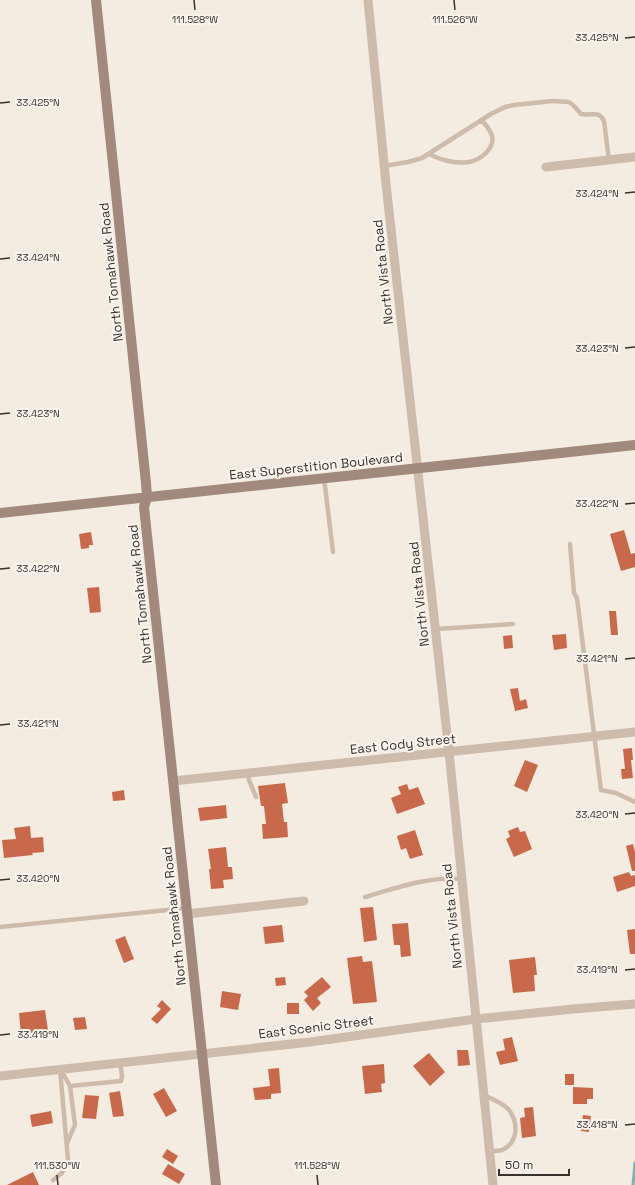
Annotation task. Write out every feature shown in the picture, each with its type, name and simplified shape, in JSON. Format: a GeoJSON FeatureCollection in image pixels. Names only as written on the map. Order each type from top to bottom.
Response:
{"type":"FeatureCollection","features":[{"type":"Feature","properties":{"kind":"street","name":"North Tomahawk Road"},"geometry":{"type":"LineString","coordinates":[[96,0],[147,497],[144,507],[216,1185]]}},
{"type":"Feature","properties":{"kind":"street","name":"North Vista Road"},"geometry":{"type":"LineString","coordinates":[[368,0],[384,166],[449,752],[493,1185]]}},
{"type":"Feature","properties":{"kind":"street"},"geometry":{"type":"LineString","coordinates":[[546,167],[635,157]]}},
{"type":"Feature","properties":{"kind":"street","name":"East Superstition Boulevard"},"geometry":{"type":"LineString","coordinates":[[0,513],[635,445]]}},
{"type":"Feature","properties":{"kind":"street","name":"East Cody Street"},"geometry":{"type":"LineString","coordinates":[[173,781],[635,732]]}},
{"type":"Feature","properties":{"kind":"street"},"geometry":{"type":"LineString","coordinates":[[187,911],[304,901]]}},
{"type":"Feature","properties":{"kind":"street","name":"East Scenic Street"},"geometry":{"type":"LineString","coordinates":[[0,1076],[310,1042],[476,1019],[635,1004]]}},
{"type":"Feature","properties":{"kind":"lane"},"geometry":{"type":"LineString","coordinates":[[384,166],[422,158],[481,120],[505,107],[553,101],[569,102],[580,114],[598,114],[601,116],[604,121],[609,160]]}},
{"type":"Feature","properties":{"kind":"lane"},"geometry":{"type":"LineString","coordinates":[[429,154],[440,159],[458,162],[470,162],[482,156],[487,152],[492,143],[492,136],[488,127],[481,120]]}},
{"type":"Feature","properties":{"kind":"lane"},"geometry":{"type":"LineString","coordinates":[[324,478],[333,552]]}},
{"type":"Feature","properties":{"kind":"lane"},"geometry":{"type":"LineString","coordinates":[[570,544],[574,593],[577,598],[601,790],[616,793],[635,802]]}},
{"type":"Feature","properties":{"kind":"lane"},"geometry":{"type":"LineString","coordinates":[[436,629],[513,624]]}},
{"type":"Feature","properties":{"kind":"lane"},"geometry":{"type":"LineString","coordinates":[[248,773],[249,780],[256,797]]}},
{"type":"Feature","properties":{"kind":"lane"},"geometry":{"type":"LineString","coordinates":[[365,897],[412,884],[448,878],[462,879]]}},
{"type":"Feature","properties":{"kind":"lane"},"geometry":{"type":"LineString","coordinates":[[0,927],[187,911]]}},
{"type":"Feature","properties":{"kind":"lane"},"geometry":{"type":"LineString","coordinates":[[70,1086],[121,1081],[122,1076],[120,1062]]}},
{"type":"Feature","properties":{"kind":"lane"},"geometry":{"type":"LineString","coordinates":[[60,1069],[70,1086],[75,1125],[67,1144]]}},
{"type":"Feature","properties":{"kind":"lane"},"geometry":{"type":"LineString","coordinates":[[53,1180],[62,1173],[68,1160],[60,1069]]}},
{"type":"Feature","properties":{"kind":"lane"},"geometry":{"type":"LineString","coordinates":[[483,1094],[508,1108],[514,1120],[516,1135],[511,1143],[501,1150],[489,1151]]}},
{"type":"Feature","properties":{"kind":"building"},"geometry":{"type":"Polygon","coordinates":[[[624,530],[631,554],[635,553],[635,567],[621,571],[610,534],[624,530]]]}},
{"type":"Feature","properties":{"kind":"building"},"geometry":{"type":"Polygon","coordinates":[[[91,532],[93,545],[89,545],[89,548],[81,549],[79,534],[91,532]]]}},
{"type":"Feature","properties":{"kind":"building"},"geometry":{"type":"Polygon","coordinates":[[[99,587],[101,612],[90,613],[87,588],[99,587]]]}},
{"type":"Feature","properties":{"kind":"building"},"geometry":{"type":"Polygon","coordinates":[[[609,611],[616,611],[618,635],[611,635],[609,611]]]}},
{"type":"Feature","properties":{"kind":"building"},"geometry":{"type":"Polygon","coordinates":[[[566,634],[567,648],[554,650],[552,635],[566,634]]]}},
{"type":"Feature","properties":{"kind":"building"},"geometry":{"type":"Polygon","coordinates":[[[512,635],[513,648],[504,649],[503,636],[512,635]]]}},
{"type":"Feature","properties":{"kind":"building"},"geometry":{"type":"Polygon","coordinates":[[[518,688],[520,701],[526,699],[528,708],[515,711],[510,689],[518,688]]]}},
{"type":"Feature","properties":{"kind":"building"},"geometry":{"type":"Polygon","coordinates":[[[632,748],[633,760],[631,760],[633,778],[622,779],[621,769],[625,769],[623,749],[632,748]]]}},
{"type":"Feature","properties":{"kind":"building"},"geometry":{"type":"Polygon","coordinates":[[[525,760],[538,765],[527,792],[514,786],[525,760]]]}},
{"type":"Feature","properties":{"kind":"building"},"geometry":{"type":"Polygon","coordinates":[[[285,783],[288,803],[282,804],[284,822],[287,822],[288,837],[263,839],[262,824],[266,824],[264,806],[261,806],[258,786],[285,783]]]}},
{"type":"Feature","properties":{"kind":"building"},"geometry":{"type":"Polygon","coordinates":[[[407,784],[409,790],[418,787],[425,804],[397,814],[391,798],[401,794],[398,787],[407,784]]]}},
{"type":"Feature","properties":{"kind":"building"},"geometry":{"type":"Polygon","coordinates":[[[124,790],[125,800],[113,801],[112,792],[124,790]]]}},
{"type":"Feature","properties":{"kind":"building"},"geometry":{"type":"Polygon","coordinates":[[[226,805],[227,818],[200,821],[198,808],[226,805]]]}},
{"type":"Feature","properties":{"kind":"building"},"geometry":{"type":"Polygon","coordinates":[[[30,826],[31,838],[43,837],[44,852],[32,853],[33,855],[4,858],[2,840],[16,839],[14,828],[30,826]]]}},
{"type":"Feature","properties":{"kind":"building"},"geometry":{"type":"Polygon","coordinates":[[[518,827],[520,832],[525,831],[532,849],[514,857],[506,839],[510,837],[508,831],[518,827]]]}},
{"type":"Feature","properties":{"kind":"building"},"geometry":{"type":"Polygon","coordinates":[[[415,830],[423,855],[410,859],[406,848],[401,850],[397,836],[415,830]]]}},
{"type":"Feature","properties":{"kind":"building"},"geometry":{"type":"Polygon","coordinates":[[[633,844],[635,852],[635,871],[632,871],[626,846],[633,844]]]}},
{"type":"Feature","properties":{"kind":"building"},"geometry":{"type":"Polygon","coordinates":[[[226,847],[228,867],[232,867],[233,879],[223,880],[224,888],[211,889],[209,869],[211,869],[208,849],[226,847]]]}},
{"type":"Feature","properties":{"kind":"building"},"geometry":{"type":"Polygon","coordinates":[[[629,872],[631,876],[635,875],[635,886],[617,892],[613,877],[629,872]]]}},
{"type":"Feature","properties":{"kind":"building"},"geometry":{"type":"Polygon","coordinates":[[[373,907],[377,940],[364,942],[360,908],[373,907]]]}},
{"type":"Feature","properties":{"kind":"building"},"geometry":{"type":"Polygon","coordinates":[[[408,923],[411,956],[401,957],[400,945],[394,945],[392,924],[408,923]]]}},
{"type":"Feature","properties":{"kind":"building"},"geometry":{"type":"Polygon","coordinates":[[[282,925],[284,942],[265,944],[263,927],[282,925]]]}},
{"type":"Feature","properties":{"kind":"building"},"geometry":{"type":"Polygon","coordinates":[[[635,929],[635,954],[630,954],[627,930],[635,929]]]}},
{"type":"Feature","properties":{"kind":"building"},"geometry":{"type":"Polygon","coordinates":[[[125,936],[134,959],[124,963],[115,940],[125,936]]]}},
{"type":"Feature","properties":{"kind":"building"},"geometry":{"type":"Polygon","coordinates":[[[362,956],[363,962],[372,961],[377,1002],[353,1004],[347,958],[362,956]]]}},
{"type":"Feature","properties":{"kind":"building"},"geometry":{"type":"Polygon","coordinates":[[[535,957],[537,975],[534,975],[535,991],[513,993],[509,960],[535,957]]]}},
{"type":"Feature","properties":{"kind":"building"},"geometry":{"type":"Polygon","coordinates":[[[285,977],[286,985],[276,986],[275,978],[285,977]]]}},
{"type":"Feature","properties":{"kind":"building"},"geometry":{"type":"Polygon","coordinates":[[[322,977],[331,987],[317,998],[321,1003],[313,1011],[304,1000],[308,996],[304,992],[322,977]]]}},
{"type":"Feature","properties":{"kind":"building"},"geometry":{"type":"Polygon","coordinates":[[[222,991],[241,994],[238,1010],[220,1007],[222,991]]]}},
{"type":"Feature","properties":{"kind":"building"},"geometry":{"type":"Polygon","coordinates":[[[162,1000],[171,1009],[157,1024],[151,1019],[161,1009],[157,1006],[162,1000]]]}},
{"type":"Feature","properties":{"kind":"building"},"geometry":{"type":"Polygon","coordinates":[[[287,1003],[299,1003],[299,1014],[287,1014],[287,1003]]]}},
{"type":"Feature","properties":{"kind":"building"},"geometry":{"type":"Polygon","coordinates":[[[45,1010],[49,1037],[38,1038],[37,1032],[21,1034],[19,1013],[45,1010]]]}},
{"type":"Feature","properties":{"kind":"building"},"geometry":{"type":"Polygon","coordinates":[[[85,1017],[87,1029],[75,1030],[73,1018],[85,1017]]]}},
{"type":"Feature","properties":{"kind":"building"},"geometry":{"type":"Polygon","coordinates":[[[512,1037],[518,1061],[500,1065],[496,1052],[505,1050],[503,1039],[512,1037]]]}},
{"type":"Feature","properties":{"kind":"building"},"geometry":{"type":"Polygon","coordinates":[[[457,1050],[468,1050],[470,1065],[458,1066],[457,1050]]]}},
{"type":"Feature","properties":{"kind":"building"},"geometry":{"type":"Polygon","coordinates":[[[429,1053],[445,1072],[430,1086],[413,1066],[429,1053]]]}},
{"type":"Feature","properties":{"kind":"building"},"geometry":{"type":"Polygon","coordinates":[[[384,1064],[385,1083],[381,1084],[382,1092],[365,1094],[362,1066],[384,1064]]]}},
{"type":"Feature","properties":{"kind":"building"},"geometry":{"type":"Polygon","coordinates":[[[279,1068],[281,1093],[271,1094],[271,1099],[255,1100],[253,1088],[270,1086],[268,1069],[279,1068]]]}},
{"type":"Feature","properties":{"kind":"building"},"geometry":{"type":"Polygon","coordinates":[[[565,1074],[574,1074],[574,1085],[565,1085],[565,1074]]]}},
{"type":"Feature","properties":{"kind":"building"},"geometry":{"type":"Polygon","coordinates":[[[573,1087],[593,1088],[593,1099],[587,1099],[587,1104],[573,1104],[573,1087]]]}},
{"type":"Feature","properties":{"kind":"building"},"geometry":{"type":"Polygon","coordinates":[[[164,1088],[177,1111],[166,1117],[153,1094],[164,1088]]]}},
{"type":"Feature","properties":{"kind":"building"},"geometry":{"type":"Polygon","coordinates":[[[120,1091],[124,1116],[113,1117],[109,1093],[120,1091]]]}},
{"type":"Feature","properties":{"kind":"building"},"geometry":{"type":"Polygon","coordinates":[[[85,1095],[99,1096],[96,1119],[82,1118],[85,1095]]]}},
{"type":"Feature","properties":{"kind":"building"},"geometry":{"type":"Polygon","coordinates":[[[533,1107],[536,1136],[522,1138],[520,1118],[525,1117],[524,1108],[533,1107]]]}},
{"type":"Feature","properties":{"kind":"building"},"geometry":{"type":"Polygon","coordinates":[[[51,1111],[53,1123],[32,1127],[30,1115],[51,1111]]]}},
{"type":"Feature","properties":{"kind":"building"},"geometry":{"type":"Polygon","coordinates":[[[583,1115],[591,1116],[589,1132],[581,1131],[583,1115]]]}},
{"type":"Feature","properties":{"kind":"building"},"geometry":{"type":"Polygon","coordinates":[[[167,1149],[178,1156],[173,1164],[162,1157],[167,1149]]]}},
{"type":"Feature","properties":{"kind":"building"},"geometry":{"type":"Polygon","coordinates":[[[168,1164],[185,1174],[179,1184],[162,1174],[168,1164]]]}},
{"type":"Feature","properties":{"kind":"building"},"geometry":{"type":"Polygon","coordinates":[[[33,1172],[39,1185],[7,1185],[33,1172]]]}},
{"type":"Feature","properties":{"kind":"waterway"},"geometry":{"type":"LineString","coordinates":[[633,1185],[635,1163]]}}]}
